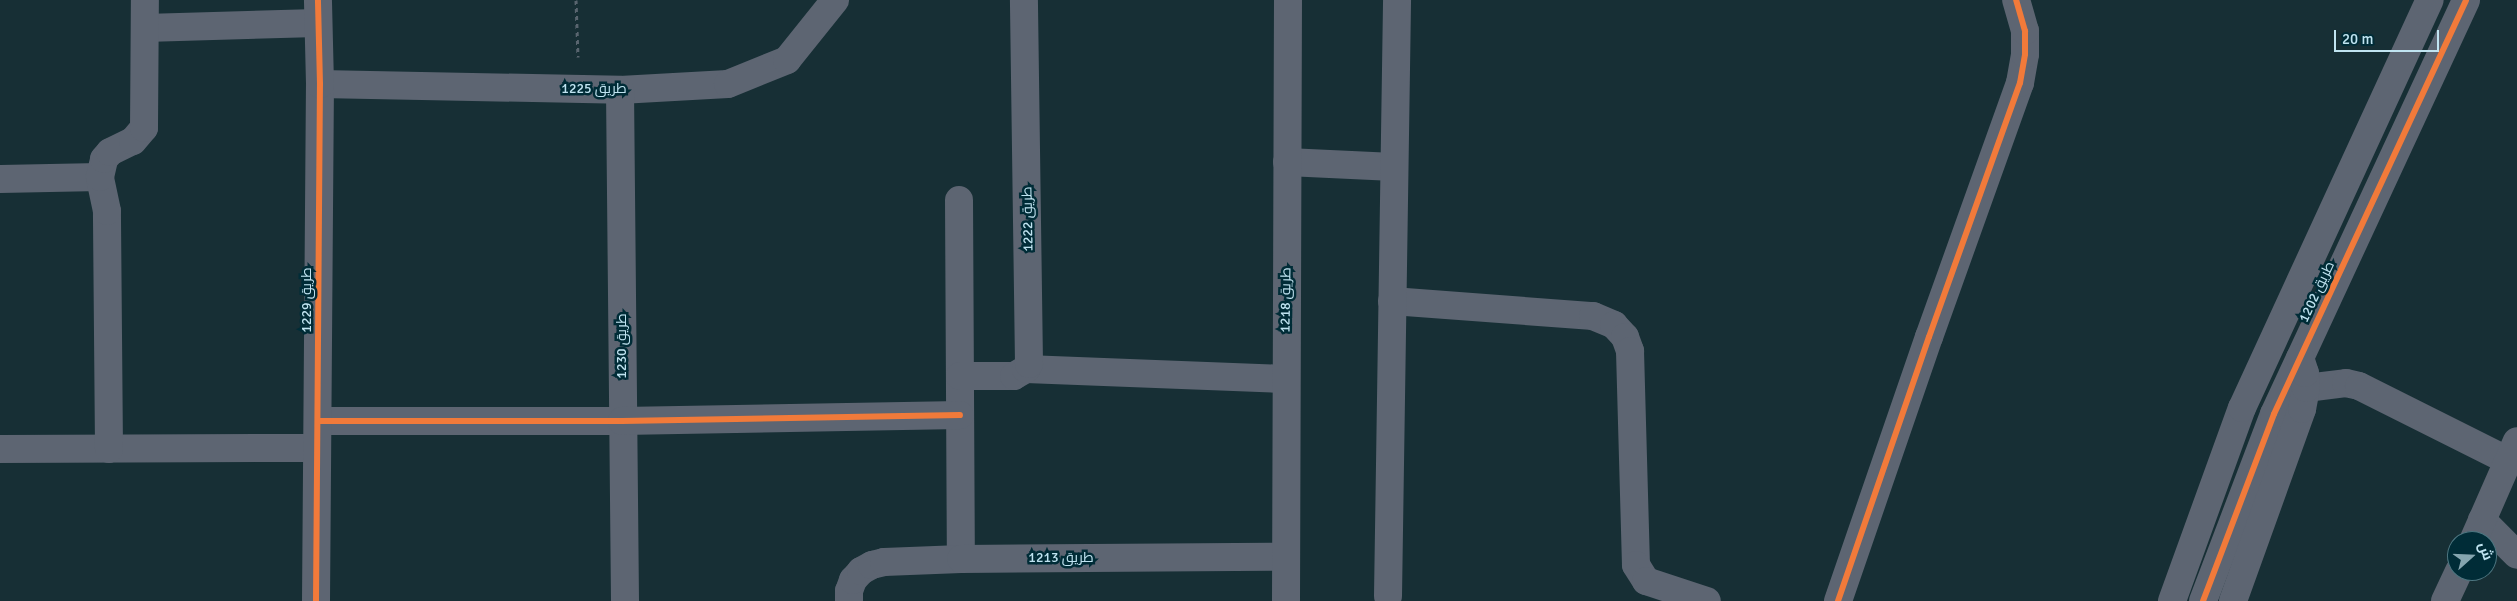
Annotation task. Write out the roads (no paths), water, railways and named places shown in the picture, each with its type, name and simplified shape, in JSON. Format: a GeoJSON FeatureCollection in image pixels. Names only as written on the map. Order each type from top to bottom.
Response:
{"type":"FeatureCollection","features":[{"type":"Feature","properties":{"kind":"street"},"geometry":{"type":"LineString","coordinates":[[109,449],[107,211],[100,177],[104,159],[110,152],[133,141],[144,128],[145,0]]}},
{"type":"Feature","properties":{"kind":"street","name":"طريق 1225"},"geometry":{"type":"LineString","coordinates":[[320,84],[620,90],[728,84],[787,60],[835,0]]}},
{"type":"Feature","properties":{"kind":"street","name":"طريق 1222"},"geometry":{"type":"LineString","coordinates":[[1024,0],[1030,359],[1026,369]]}},
{"type":"Feature","properties":{"kind":"street","name":"طريق 1218"},"geometry":{"type":"LineString","coordinates":[[1286,601],[1285,379],[1288,0]]}},
{"type":"Feature","properties":{"kind":"street"},"geometry":{"type":"LineString","coordinates":[[1388,596],[1397,0]]}},
{"type":"Feature","properties":{"kind":"street","name":"طريق 1202"},"geometry":{"type":"LineString","coordinates":[[2172,601],[2242,408],[2430,0]]}},
{"type":"Feature","properties":{"kind":"street","name":"طريق 1202"},"geometry":{"type":"LineString","coordinates":[[2203,601],[2274,414],[2466,0]]}},
{"type":"Feature","properties":{"kind":"street"},"geometry":{"type":"LineString","coordinates":[[1838,601],[1929,337],[2020,83],[2025,54],[2025,31],[2016,2]]}},
{"type":"Feature","properties":{"kind":"street"},"geometry":{"type":"LineString","coordinates":[[145,28],[318,11]]}},
{"type":"Feature","properties":{"kind":"street","name":"طريق 1229"},"geometry":{"type":"LineString","coordinates":[[316,601],[317,448],[319,421],[320,84],[318,11]]}},
{"type":"Feature","properties":{"kind":"street","name":"طريق 1230"},"geometry":{"type":"LineString","coordinates":[[620,90],[625,601]]}},
{"type":"Feature","properties":{"kind":"street"},"geometry":{"type":"LineString","coordinates":[[1287,162],[1394,167]]}},
{"type":"Feature","properties":{"kind":"street"},"geometry":{"type":"LineString","coordinates":[[0,179],[100,177]]}},
{"type":"Feature","properties":{"kind":"street"},"geometry":{"type":"LineString","coordinates":[[959,200],[961,559]]}},
{"type":"Feature","properties":{"kind":"street"},"geometry":{"type":"LineString","coordinates":[[1392,300],[1592,316],[1614,325],[1625,337],[1630,351],[1636,565],[1646,581],[1707,601]]}},
{"type":"Feature","properties":{"kind":"street"},"geometry":{"type":"LineString","coordinates":[[2233,601],[2302,409],[2306,388],[2305,373],[2300,358]]}},
{"type":"Feature","properties":{"kind":"street"},"geometry":{"type":"LineString","coordinates":[[960,376],[1014,376],[1026,369],[1285,379]]}},
{"type":"Feature","properties":{"kind":"street"},"geometry":{"type":"LineString","coordinates":[[2306,388],[2346,383],[2359,386],[2513,451],[2478,531]]}},
{"type":"Feature","properties":{"kind":"street"},"geometry":{"type":"LineString","coordinates":[[319,421],[622,421],[960,415]]}},
{"type":"Feature","properties":{"kind":"street"},"geometry":{"type":"LineString","coordinates":[[0,449],[317,448]]}},
{"type":"Feature","properties":{"kind":"street"},"geometry":{"type":"LineString","coordinates":[[2497,542],[2517,554]]}},
{"type":"Feature","properties":{"kind":"street","name":"طريق 1213"},"geometry":{"type":"LineString","coordinates":[[849,596],[853,580],[861,571],[872,565],[961,559],[1286,556]]}},
{"type":"Feature","properties":{"kind":"street"},"geometry":{"type":"LineString","coordinates":[[2445,601],[2454,581]]}}]}
